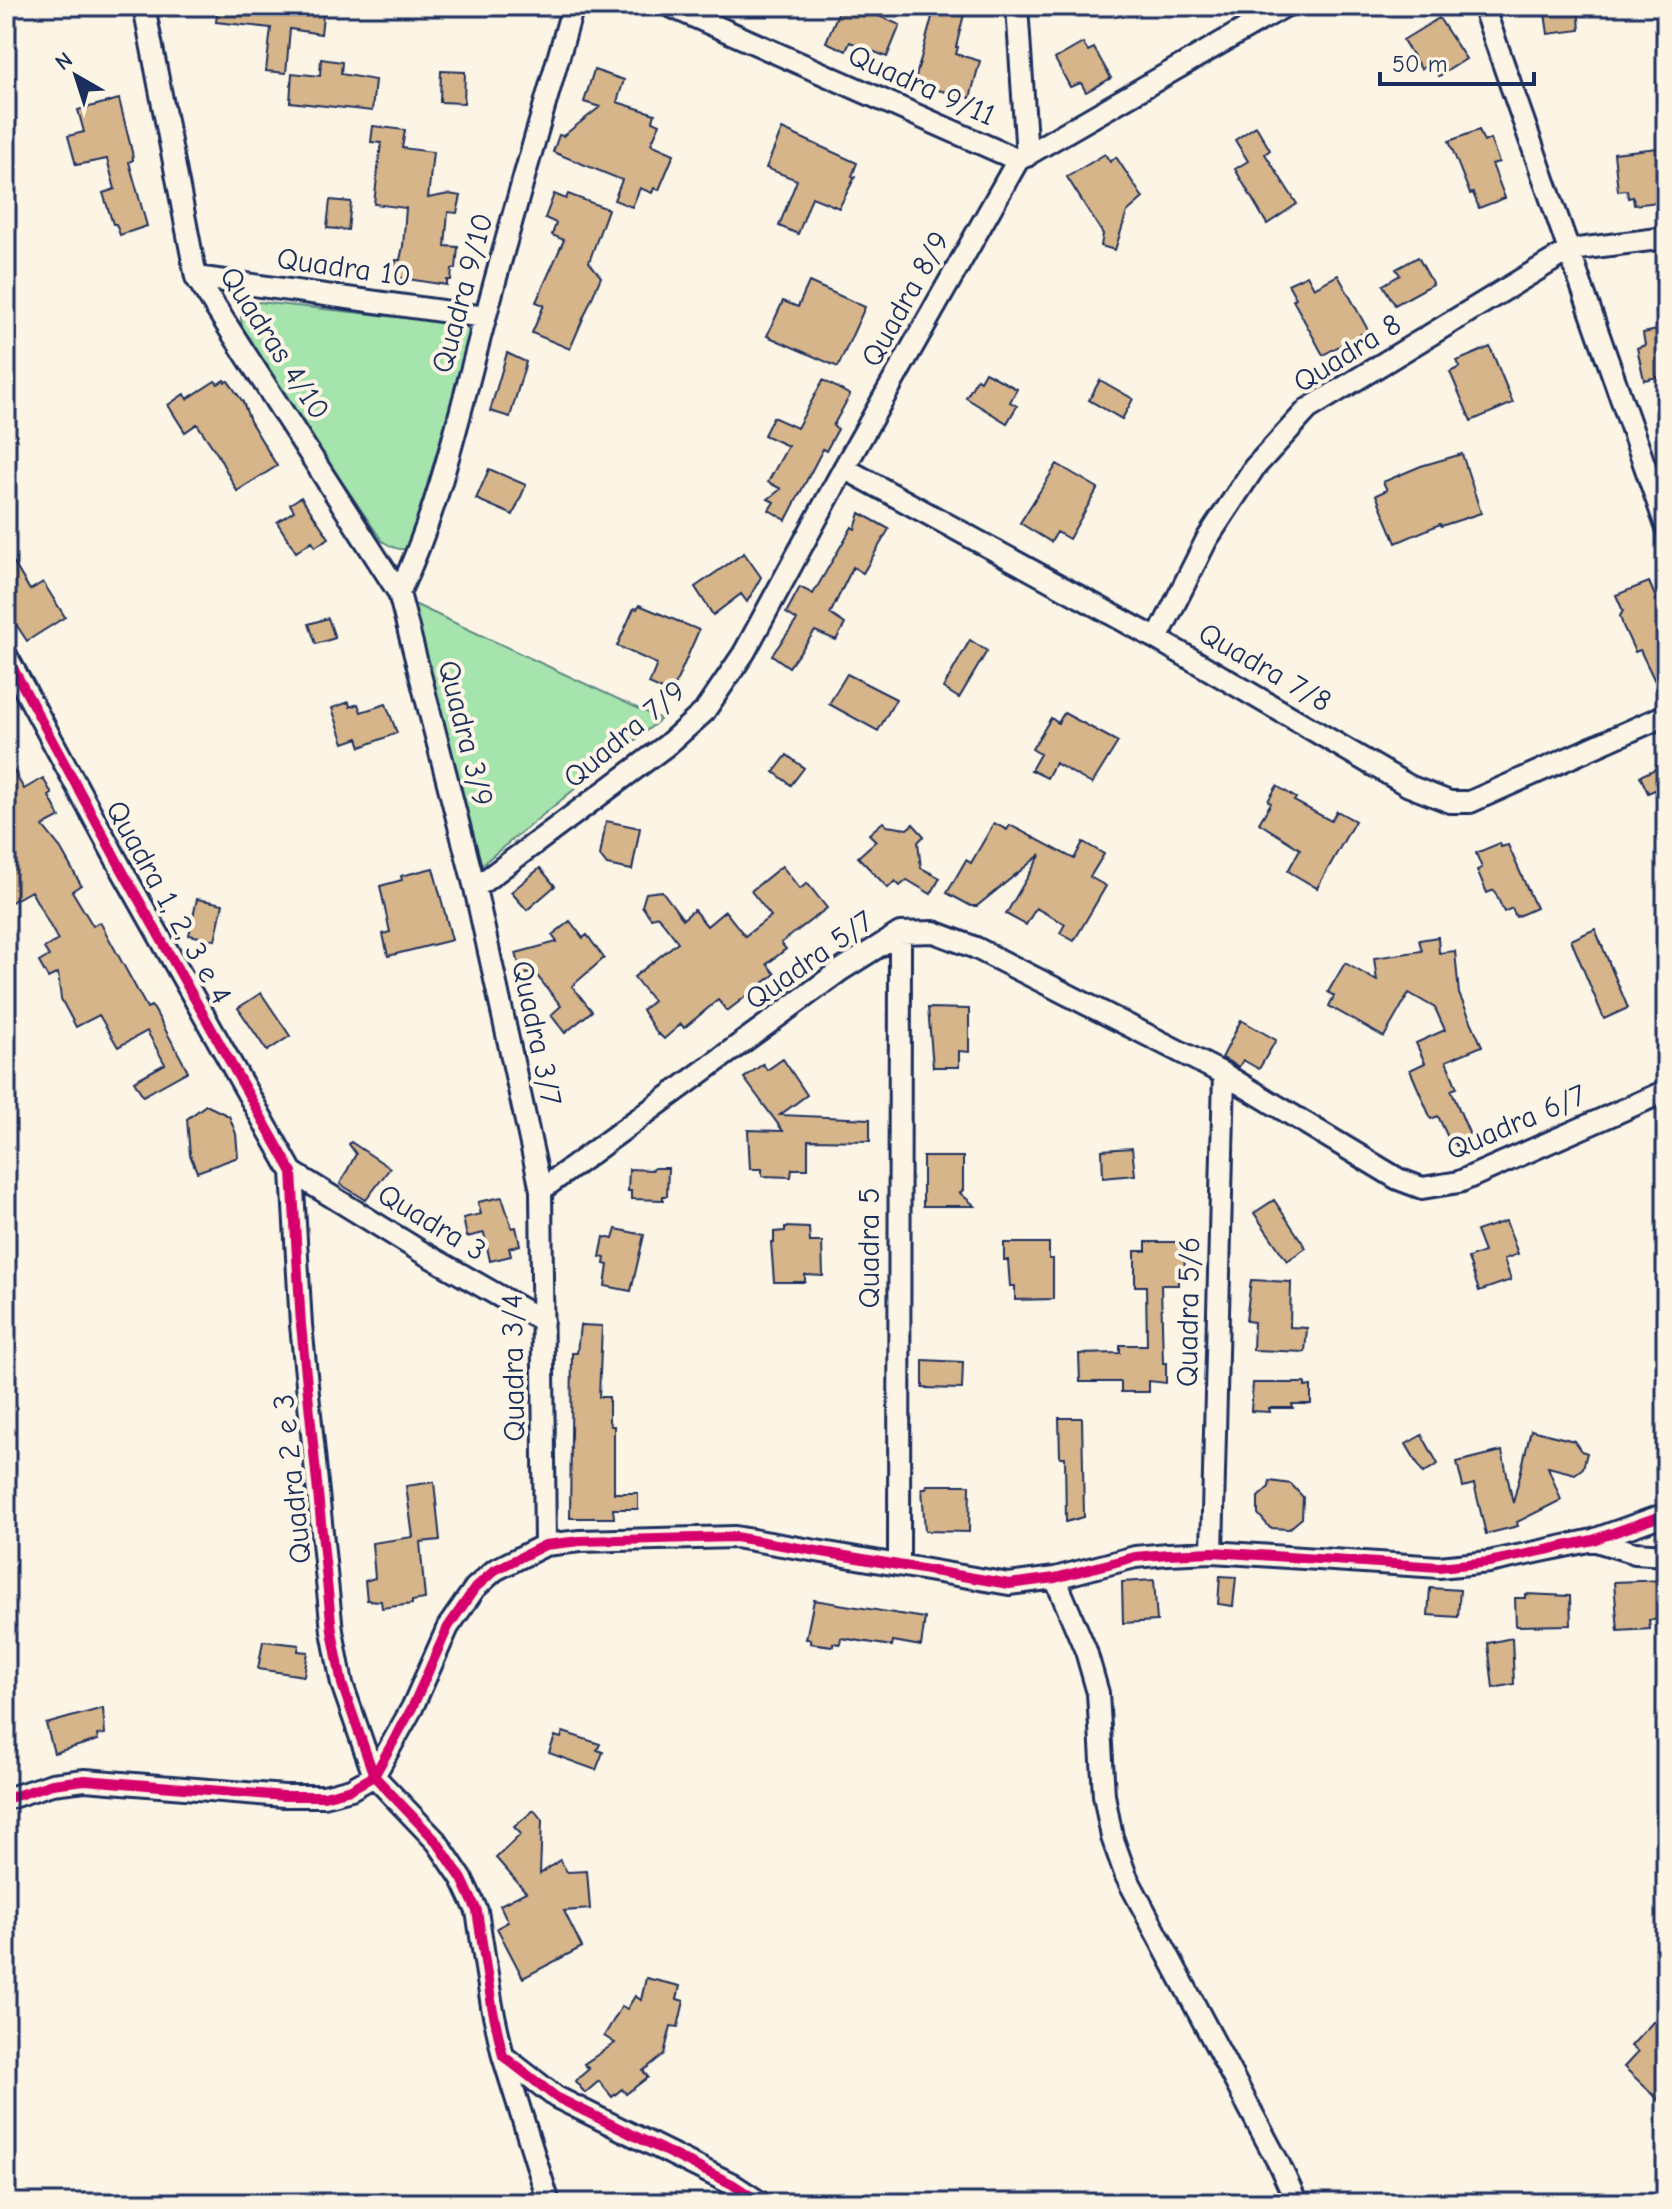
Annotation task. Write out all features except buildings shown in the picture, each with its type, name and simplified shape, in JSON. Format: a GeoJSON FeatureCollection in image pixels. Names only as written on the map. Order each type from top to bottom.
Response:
{"type":"FeatureCollection","features":[{"type":"Feature","properties":{"kind":"street","name":"Quadras 4/10"},"geometry":{"type":"LineString","coordinates":[[144,6],[196,277],[399,593]]}},
{"type":"Feature","properties":{"kind":"street","name":"Quadra 9/10"},"geometry":{"type":"LineString","coordinates":[[399,593],[421,548],[462,410],[485,317],[573,6]]}},
{"type":"Feature","properties":{"kind":"street","name":"Quadra 9/11"},"geometry":{"type":"LineString","coordinates":[[670,6],[1023,158]]}},
{"type":"Feature","properties":{"kind":"street"},"geometry":{"type":"LineString","coordinates":[[1017,6],[1023,158],[1285,6]]}},
{"type":"Feature","properties":{"kind":"street"},"geometry":{"type":"LineString","coordinates":[[1483,6],[1666,526]]}},
{"type":"Feature","properties":{"kind":"street","name":"Quadra 8/9"},"geometry":{"type":"LineString","coordinates":[[844,468],[1023,158]]}},
{"type":"Feature","properties":{"kind":"street"},"geometry":{"type":"LineString","coordinates":[[1570,250],[1666,238]]}},
{"type":"Feature","properties":{"kind":"street","name":"Quadra 8"},"geometry":{"type":"LineString","coordinates":[[1157,639],[1207,539],[1254,468],[1308,409],[1570,250]]}},
{"type":"Feature","properties":{"kind":"street","name":"Quadra 10"},"geometry":{"type":"LineString","coordinates":[[196,277],[485,317]]}},
{"type":"Feature","properties":{"kind":"street","name":"Quadra 7/8"},"geometry":{"type":"LineString","coordinates":[[844,468],[1157,639],[1409,786],[1450,802],[1470,802],[1666,715]]}},
{"type":"Feature","properties":{"kind":"street","name":"Quadra 7/9"},"geometry":{"type":"LineString","coordinates":[[475,888],[667,745],[704,712],[744,653],[844,468]]}},
{"type":"Feature","properties":{"kind":"street","name":"Quadra 3/9"},"geometry":{"type":"LineString","coordinates":[[399,593],[475,888]]}},
{"type":"Feature","properties":{"kind":"street","name":"Quadra 1, 2, 3 e 4"},"geometry":{"type":"LineString","coordinates":[[6,655],[122,870],[292,1172]]}},
{"type":"Feature","properties":{"kind":"street","name":"Quadra 3/7"},"geometry":{"type":"LineString","coordinates":[[475,888],[541,1190]]}},
{"type":"Feature","properties":{"kind":"street","name":"Quadra 5/7"},"geometry":{"type":"LineString","coordinates":[[541,1190],[841,970],[900,933],[934,932],[976,948],[1224,1074]]}},
{"type":"Feature","properties":{"kind":"street","name":"Quadra 5"},"geometry":{"type":"LineString","coordinates":[[899,1564],[900,933]]}},
{"type":"Feature","properties":{"kind":"street","name":"Quadra 6/7"},"geometry":{"type":"LineString","coordinates":[[1224,1074],[1398,1179],[1422,1188],[1459,1182],[1666,1091]]}},
{"type":"Feature","properties":{"kind":"street","name":"Quadra 5/6"},"geometry":{"type":"LineString","coordinates":[[1212,1552],[1224,1074]]}},
{"type":"Feature","properties":{"kind":"street","name":"Quadra 3"},"geometry":{"type":"LineString","coordinates":[[292,1172],[420,1251],[543,1321]]}},
{"type":"Feature","properties":{"kind":"street","name":"Quadra 2 e 3"},"geometry":{"type":"LineString","coordinates":[[292,1172],[299,1311],[332,1631],[342,1684],[374,1776]]}},
{"type":"Feature","properties":{"kind":"street","name":"Quadra 3/4"},"geometry":{"type":"LineString","coordinates":[[541,1190],[545,1545]]}},
{"type":"Feature","properties":{"kind":"street"},"geometry":{"type":"LineString","coordinates":[[6,1799],[52,1784],[85,1780],[284,1796],[324,1796],[351,1789],[374,1776],[412,1708],[448,1627],[475,1588],[495,1570],[545,1545],[580,1541],[735,1537],[1009,1584],[1055,1578],[1135,1557],[1212,1552],[1439,1567],[1489,1562],[1593,1540],[1666,1514]]}},
{"type":"Feature","properties":{"kind":"street"},"geometry":{"type":"LineString","coordinates":[[1593,1540],[1635,1553],[1666,1555]]}},
{"type":"Feature","properties":{"kind":"street"},"geometry":{"type":"LineString","coordinates":[[1055,1578],[1086,1651],[1098,1693],[1104,1795],[1112,1837],[1126,1876],[1297,2203]]}},
{"type":"Feature","properties":{"kind":"street"},"geometry":{"type":"LineString","coordinates":[[374,1776],[437,1842],[462,1879],[477,1911],[503,2056],[549,2203]]}},
{"type":"Feature","properties":{"kind":"street"},"geometry":{"type":"LineString","coordinates":[[503,2056],[556,2097],[719,2178],[761,2203]]}},
{"type":"Feature","properties":{"kind":"green space"},"geometry":{"type":"Polygon","coordinates":[[[259,302],[462,324],[468,329],[470,337],[409,548],[399,549],[382,541],[242,333],[241,317],[250,306],[259,302]]]}},
{"type":"Feature","properties":{"kind":"green space"},"geometry":{"type":"Polygon","coordinates":[[[412,603],[661,719],[480,866],[412,603]]]}},
{"type":"Feature","properties":{"kind":"cycle path"},"geometry":{"type":"LineString","coordinates":[[6,655],[122,870],[292,1172],[301,1325],[332,1631],[342,1684],[374,1776],[437,1842],[462,1879],[477,1911],[503,2056],[556,2097],[732,2184],[761,2203]]}},
{"type":"Feature","properties":{"kind":"cycle path"},"geometry":{"type":"LineString","coordinates":[[6,1799],[52,1784],[85,1780],[284,1796],[324,1796],[351,1789],[374,1776],[412,1708],[448,1627],[475,1588],[495,1570],[545,1545],[580,1541],[735,1537],[1009,1584],[1055,1578],[1135,1557],[1168,1554],[1212,1552],[1439,1567],[1489,1562],[1593,1540],[1666,1514]]}}]}
